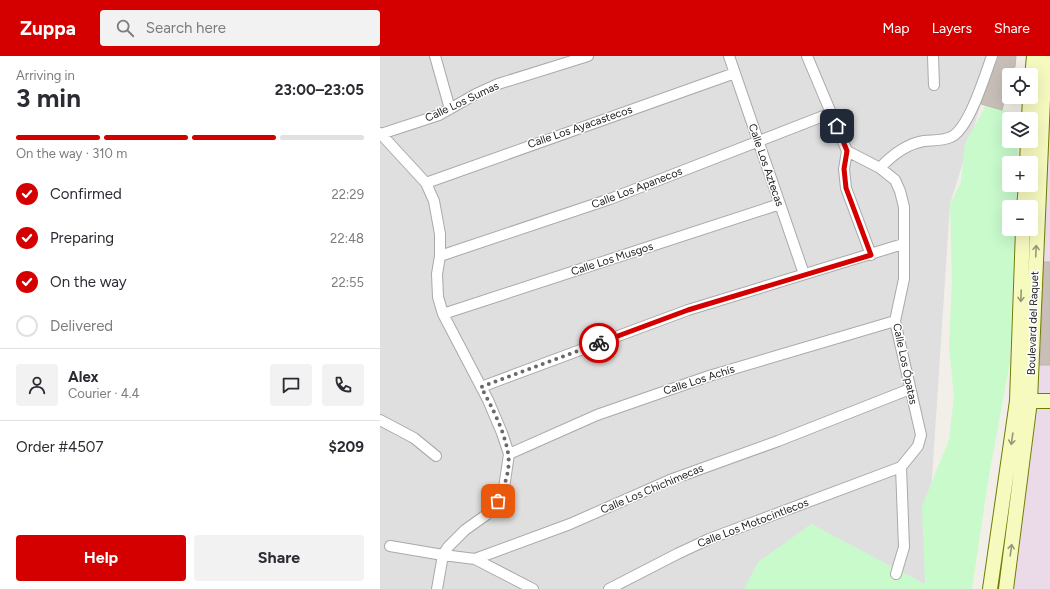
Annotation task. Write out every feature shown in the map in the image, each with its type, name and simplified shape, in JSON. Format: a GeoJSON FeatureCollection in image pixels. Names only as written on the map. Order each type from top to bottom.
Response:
{"type":"FeatureCollection","features":[{"type":"Feature","properties":{"kind":"street"},"geometry":{"type":"LineString","coordinates":[[435,56],[450,109]]}},
{"type":"Feature","properties":{"kind":"street","name":"Calle Los Sumas"},"geometry":{"type":"LineString","coordinates":[[381,133],[439,115],[476,94],[498,84],[588,56]]}},
{"type":"Feature","properties":{"kind":"street","name":"Calle Los Aztecas"},"geometry":{"type":"LineString","coordinates":[[729,56],[804,274]]}},
{"type":"Feature","properties":{"kind":"street"},"geometry":{"type":"LineString","coordinates":[[807,56],[847,151],[844,169],[846,188],[871,255]]}},
{"type":"Feature","properties":{"kind":"street"},"geometry":{"type":"LineString","coordinates":[[933,56],[934,85]]}},
{"type":"Feature","properties":{"kind":"street"},"geometry":{"type":"LineString","coordinates":[[880,168],[899,150],[911,144],[951,137],[960,130],[968,116],[992,56]]}},
{"type":"Feature","properties":{"kind":"street","name":"Boulevard del Raquet"},"geometry":{"type":"LineString","coordinates":[[1034,56],[1034,68]]}},
{"type":"Feature","properties":{"kind":"street","name":"Boulevard del Raquet"},"geometry":{"type":"LineString","coordinates":[[1038,82],[1047,56]]}},
{"type":"Feature","properties":{"kind":"street","name":"Calle Los Ayacastecos"},"geometry":{"type":"LineString","coordinates":[[426,183],[735,73]]}},
{"type":"Feature","properties":{"kind":"street","name":"Boulevard del Raquet"},"geometry":{"type":"LineString","coordinates":[[1006,584],[1024,401],[1034,275],[1033,104]]}},
{"type":"Feature","properties":{"kind":"street","name":"Calle Los Apanecos"},"geometry":{"type":"LineString","coordinates":[[440,256],[610,199],[758,140],[831,113]]}},
{"type":"Feature","properties":{"kind":"street"},"geometry":{"type":"LineString","coordinates":[[381,133],[426,183],[434,201],[440,234],[440,256],[437,274],[438,297],[444,314],[496,416],[508,454],[504,488],[498,501],[486,515],[454,540],[443,556],[437,589]]}},
{"type":"Feature","properties":{"kind":"street","name":"Calle Los Ópatas"},"geometry":{"type":"LineString","coordinates":[[847,151],[880,168],[894,180],[900,191],[904,206],[904,279],[896,321],[921,435],[918,446],[901,467]]}},
{"type":"Feature","properties":{"kind":"street","name":"Calle Los Musgos"},"geometry":{"type":"LineString","coordinates":[[444,314],[780,204]]}},
{"type":"Feature","properties":{"kind":"street","name":"Boulevard del Raquet"},"geometry":{"type":"LineString","coordinates":[[991,584],[1024,401],[1023,236]]}},
{"type":"Feature","properties":{"kind":"street"},"geometry":{"type":"LineString","coordinates":[[481,387],[688,310],[903,244]]}},
{"type":"Feature","properties":{"kind":"street","name":"Calle Los Achís"},"geometry":{"type":"LineString","coordinates":[[508,454],[597,415],[694,381],[896,321]]}},
{"type":"Feature","properties":{"kind":"street","name":"Calle Los Chichimecas"},"geometry":{"type":"LineString","coordinates":[[390,546],[443,556],[475,559],[570,524],[670,480],[785,438],[910,389]]}},
{"type":"Feature","properties":{"kind":"street"},"geometry":{"type":"LineString","coordinates":[[1024,401],[1050,401]]}},
{"type":"Feature","properties":{"kind":"street"},"geometry":{"type":"LineString","coordinates":[[380,420],[414,438],[436,456]]}},
{"type":"Feature","properties":{"kind":"street"},"geometry":{"type":"LineString","coordinates":[[896,574],[904,547],[901,467]]}},
{"type":"Feature","properties":{"kind":"street","name":"Calle Los Motocintlecos"},"geometry":{"type":"LineString","coordinates":[[609,589],[677,554],[709,540],[901,467]]}},
{"type":"Feature","properties":{"kind":"street"},"geometry":{"type":"LineString","coordinates":[[475,559],[516,585],[533,589]]}},
{"type":"Feature","properties":{"kind":"street"},"geometry":{"type":"LineString","coordinates":[[991,584],[1006,584]]}},
{"type":"Feature","properties":{"kind":"shaded area"},"geometry":{"type":"Polygon","coordinates":[[[380,56],[996,56],[950,204],[925,585],[811,524],[747,589],[380,589],[380,56]]]}},
{"type":"Feature","properties":{"kind":"shaded area"},"geometry":{"type":"Polygon","coordinates":[[[1050,105],[1050,589],[1002,589],[1038,236],[1050,105]]]}},
{"type":"Feature","properties":{"kind":"green space"},"geometry":{"type":"Polygon","coordinates":[[[986,105],[1012,112],[1002,112],[1002,148],[1018,148],[1017,156],[1002,156],[1002,192],[1017,192],[1016,200],[1002,200],[1002,236],[1015,236],[1010,362],[988,481],[972,589],[744,589],[758,562],[811,524],[925,584],[922,506],[949,440],[954,397],[949,348],[952,278],[950,204],[961,182],[965,143],[986,105]]]}},
{"type":"Feature","properties":{"kind":"building"},"geometry":{"type":"Polygon","coordinates":[[[999,56],[1016,56],[1015,67],[1002,68],[1002,104],[1004,104],[1002,110],[981,104],[999,56]]]}},
{"type":"Feature","properties":{"kind":"building"},"geometry":{"type":"Polygon","coordinates":[[[1044,262],[1050,262],[1050,365],[1040,365],[1044,262]]]}},
{"type":"Feature","properties":{"kind":"way so far"},"geometry":{"type":"LineString","coordinates":[[498,501],[504,488],[508,454],[496,416],[481,387],[599,343]]}},
{"type":"Feature","properties":{"kind":"route"},"geometry":{"type":"LineString","coordinates":[[599,343],[688,310],[871,255],[846,188],[844,169],[847,151],[837,126]]}}]}
